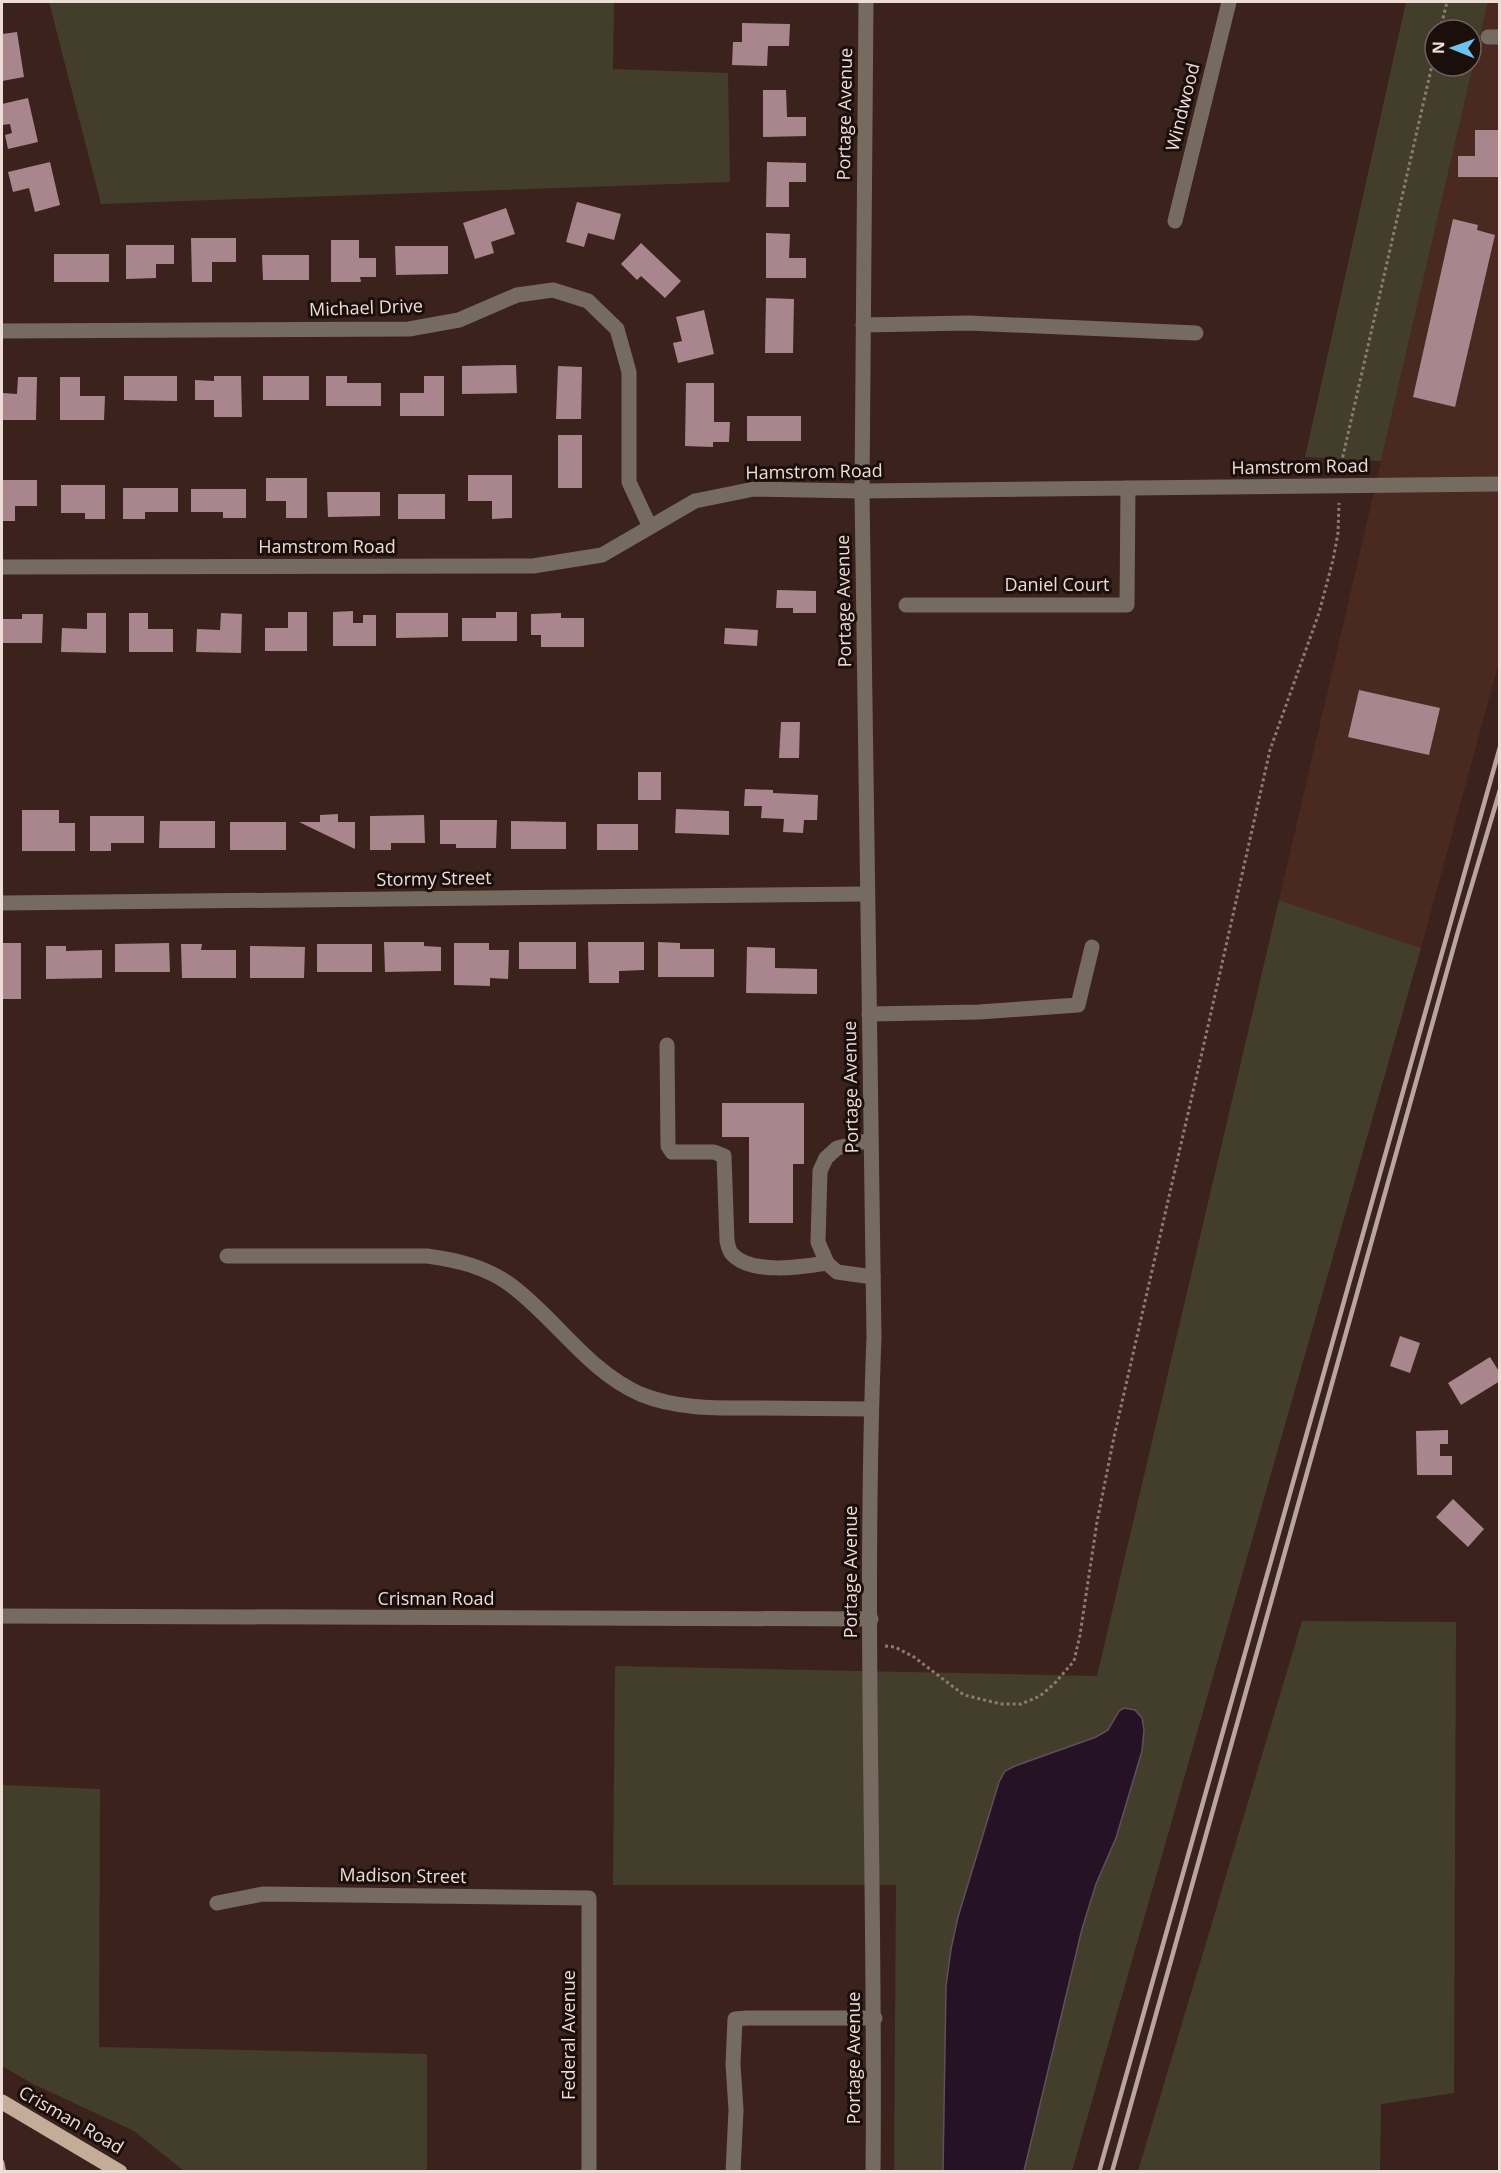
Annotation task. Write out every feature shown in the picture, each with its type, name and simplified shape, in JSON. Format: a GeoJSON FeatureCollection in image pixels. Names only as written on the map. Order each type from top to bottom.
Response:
{"type":"FeatureCollection","features":[{"type":"Feature","properties":{"kind":"main road","name":"Crisman Road"},"geometry":{"type":"LineString","coordinates":[[2,2102],[120,2172]]}},
{"type":"Feature","properties":{"kind":"street","name":"Portage Avenue"},"geometry":{"type":"LineString","coordinates":[[866,2],[862,491],[874,1337],[871,1409],[873,2172]]}},
{"type":"Feature","properties":{"kind":"street","name":"Windwood"},"geometry":{"type":"LineString","coordinates":[[1175,221],[1228,2]]}},
{"type":"Feature","properties":{"kind":"street","name":"Michael Drive"},"geometry":{"type":"LineString","coordinates":[[2,331],[409,329],[459,320],[517,295],[554,291],[588,301],[617,329],[629,372],[629,482],[650,527]]}},
{"type":"Feature","properties":{"kind":"street"},"geometry":{"type":"LineString","coordinates":[[863,325],[968,322],[1196,333]]}},
{"type":"Feature","properties":{"kind":"street","name":"Hamstrom Road"},"geometry":{"type":"LineString","coordinates":[[2,567],[534,566],[602,555],[695,501],[754,489],[862,491],[1500,484]]}},
{"type":"Feature","properties":{"kind":"street","name":"Daniel Court"},"geometry":{"type":"LineString","coordinates":[[906,605],[1128,605],[1128,488]]}},
{"type":"Feature","properties":{"kind":"street","name":"Stormy Street"},"geometry":{"type":"LineString","coordinates":[[2,903],[867,894]]}},
{"type":"Feature","properties":{"kind":"street"},"geometry":{"type":"LineString","coordinates":[[869,1014],[979,1012],[1078,1005],[1092,947]]}},
{"type":"Feature","properties":{"kind":"street"},"geometry":{"type":"LineString","coordinates":[[667,1045],[668,1146],[672,1152],[714,1152],[724,1156],[726,1241],[731,1253],[746,1263],[787,1269],[827,1263]]}},
{"type":"Feature","properties":{"kind":"street"},"geometry":{"type":"LineString","coordinates":[[871,1140],[837,1148],[826,1158],[820,1171],[818,1242],[827,1263],[837,1272],[873,1277]]}},
{"type":"Feature","properties":{"kind":"street"},"geometry":{"type":"LineString","coordinates":[[227,1256],[411,1256],[457,1261],[481,1269],[511,1285],[603,1372],[630,1389],[650,1398],[696,1407],[871,1409]]}},
{"type":"Feature","properties":{"kind":"street","name":"Crisman Road"},"geometry":{"type":"LineString","coordinates":[[2,1616],[871,1619]]}},
{"type":"Feature","properties":{"kind":"street","name":"Madison Street"},"geometry":{"type":"LineString","coordinates":[[217,1904],[263,1894],[589,1898]]}},
{"type":"Feature","properties":{"kind":"street","name":"Federal Avenue"},"geometry":{"type":"LineString","coordinates":[[589,1898],[589,2172]]}},
{"type":"Feature","properties":{"kind":"street"},"geometry":{"type":"LineString","coordinates":[[733,2172],[736,2110],[733,2064],[735,2019],[874,2018]]}},
{"type":"Feature","properties":{"kind":"path"},"geometry":{"type":"LineString","coordinates":[[1443,18],[1447,2]]}},
{"type":"Feature","properties":{"kind":"path"},"geometry":{"type":"LineString","coordinates":[[871,1645],[895,1647],[915,1657],[964,1695],[1001,1704],[1021,1704],[1040,1696],[1074,1661],[1097,1522],[1116,1426],[1209,1026],[1270,750],[1318,613],[1333,560],[1338,533],[1341,466],[1429,78]]}},
{"type":"Feature","properties":{"kind":"shaded area"},"geometry":{"type":"Polygon","coordinates":[[[49,2],[614,2],[613,69],[728,73],[730,182],[101,204],[49,2]]]}},
{"type":"Feature","properties":{"kind":"shaded area"},"geometry":{"type":"Polygon","coordinates":[[[1406,2],[1488,2],[1483,23],[1483,18],[1423,18],[1423,78],[1470,78],[1381,461],[1305,457],[1406,2]]]}},
{"type":"Feature","properties":{"kind":"shaded area"},"geometry":{"type":"Polygon","coordinates":[[[1488,2],[1499,2],[1499,662],[1421,948],[1279,900],[1470,78],[1483,78],[1483,23],[1488,2]]]}},
{"type":"Feature","properties":{"kind":"shaded area"},"geometry":{"type":"Polygon","coordinates":[[[1279,900],[1421,948],[1072,2171],[1024,2171],[1082,1929],[1096,1884],[1119,1710],[1108,1730],[1096,1737],[1015,1766],[999,1782],[958,1917],[951,1949],[946,1986],[943,2171],[894,2171],[896,1885],[613,1885],[615,1666],[1097,1676],[1279,900]]]}},
{"type":"Feature","properties":{"kind":"shaded area"},"geometry":{"type":"Polygon","coordinates":[[[1302,1621],[1456,1622],[1454,2093],[1381,2104],[1380,2171],[1138,2171],[1302,1621]]]}},
{"type":"Feature","properties":{"kind":"shaded area"},"geometry":{"type":"Polygon","coordinates":[[[1124,1708],[1135,1710],[1142,1718],[1144,1730],[1142,1751],[1116,1838],[1096,1884],[1082,1929],[1024,2171],[943,2171],[946,1986],[951,1949],[958,1917],[999,1782],[1005,1771],[1015,1766],[1096,1737],[1108,1730],[1119,1711],[1124,1708]]]}},
{"type":"Feature","properties":{"kind":"shaded area"},"geometry":{"type":"Polygon","coordinates":[[[2,1785],[100,1789],[99,2047],[427,2054],[427,2171],[184,2171],[134,2131],[33,2084],[2,2066],[2,1785]]]}},
{"type":"Feature","properties":{"kind":"building"},"geometry":{"type":"Polygon","coordinates":[[[742,23],[790,24],[789,46],[768,46],[767,66],[732,65],[733,42],[742,42],[742,23]]]}},
{"type":"Feature","properties":{"kind":"building"},"geometry":{"type":"Polygon","coordinates":[[[17,32],[24,77],[2,81],[2,34],[17,32]]]}},
{"type":"Feature","properties":{"kind":"building"},"geometry":{"type":"Polygon","coordinates":[[[763,90],[786,90],[787,117],[806,117],[806,136],[763,137],[763,90]]]}},
{"type":"Feature","properties":{"kind":"building"},"geometry":{"type":"Polygon","coordinates":[[[28,98],[38,142],[8,149],[5,135],[12,133],[10,124],[2,125],[2,104],[28,98]]]}},
{"type":"Feature","properties":{"kind":"building"},"geometry":{"type":"Polygon","coordinates":[[[1475,130],[1500,130],[1500,177],[1458,177],[1458,156],[1475,156],[1475,130]]]}},
{"type":"Feature","properties":{"kind":"building"},"geometry":{"type":"Polygon","coordinates":[[[50,162],[60,205],[35,212],[29,188],[13,192],[8,172],[50,162]]]}},
{"type":"Feature","properties":{"kind":"building"},"geometry":{"type":"Polygon","coordinates":[[[767,162],[806,163],[806,182],[789,182],[789,207],[766,207],[767,162]]]}},
{"type":"Feature","properties":{"kind":"building"},"geometry":{"type":"Polygon","coordinates":[[[577,202],[621,214],[614,240],[588,233],[584,247],[566,242],[577,202]]]}},
{"type":"Feature","properties":{"kind":"building"},"geometry":{"type":"Polygon","coordinates":[[[506,208],[515,234],[491,242],[494,253],[475,259],[463,223],[506,208]]]}},
{"type":"Feature","properties":{"kind":"building"},"geometry":{"type":"Polygon","coordinates":[[[1453,219],[1478,225],[1477,230],[1495,235],[1455,407],[1413,397],[1453,219]]]}},
{"type":"Feature","properties":{"kind":"building"},"geometry":{"type":"Polygon","coordinates":[[[766,233],[790,234],[789,258],[806,258],[806,278],[766,278],[766,233]]]}},
{"type":"Feature","properties":{"kind":"building"},"geometry":{"type":"Polygon","coordinates":[[[191,238],[236,238],[236,262],[212,262],[212,282],[192,282],[191,238]]]}},
{"type":"Feature","properties":{"kind":"building"},"geometry":{"type":"Polygon","coordinates":[[[331,240],[359,240],[359,258],[376,258],[376,277],[360,277],[361,282],[331,282],[331,240]]]}},
{"type":"Feature","properties":{"kind":"building"},"geometry":{"type":"Polygon","coordinates":[[[641,243],[681,281],[665,298],[641,276],[637,280],[621,264],[641,243]]]}},
{"type":"Feature","properties":{"kind":"building"},"geometry":{"type":"Polygon","coordinates":[[[126,245],[174,245],[174,264],[156,264],[156,278],[126,279],[126,245]]]}},
{"type":"Feature","properties":{"kind":"building"},"geometry":{"type":"Polygon","coordinates":[[[395,246],[448,246],[448,274],[396,275],[395,246]]]}},
{"type":"Feature","properties":{"kind":"building"},"geometry":{"type":"Polygon","coordinates":[[[54,254],[109,254],[109,282],[54,282],[54,254]]]}},
{"type":"Feature","properties":{"kind":"building"},"geometry":{"type":"Polygon","coordinates":[[[262,255],[309,255],[309,280],[263,280],[262,255]]]}},
{"type":"Feature","properties":{"kind":"building"},"geometry":{"type":"Polygon","coordinates":[[[766,298],[794,299],[793,353],[765,353],[766,298]]]}},
{"type":"Feature","properties":{"kind":"building"},"geometry":{"type":"Polygon","coordinates":[[[704,310],[714,354],[678,363],[673,343],[682,341],[676,317],[704,310]]]}},
{"type":"Feature","properties":{"kind":"building"},"geometry":{"type":"Polygon","coordinates":[[[516,365],[517,393],[462,394],[462,366],[516,365]]]}},
{"type":"Feature","properties":{"kind":"building"},"geometry":{"type":"Polygon","coordinates":[[[558,366],[582,367],[581,419],[556,419],[558,366]]]}},
{"type":"Feature","properties":{"kind":"building"},"geometry":{"type":"Polygon","coordinates":[[[124,376],[177,376],[177,401],[124,400],[124,376]]]}},
{"type":"Feature","properties":{"kind":"building"},"geometry":{"type":"Polygon","coordinates":[[[214,376],[241,376],[242,417],[214,417],[214,400],[195,400],[195,380],[214,381],[214,376]]]}},
{"type":"Feature","properties":{"kind":"building"},"geometry":{"type":"Polygon","coordinates":[[[263,376],[309,376],[309,400],[263,400],[263,376]]]}},
{"type":"Feature","properties":{"kind":"building"},"geometry":{"type":"Polygon","coordinates":[[[326,376],[347,376],[347,383],[381,383],[381,406],[326,406],[326,376]]]}},
{"type":"Feature","properties":{"kind":"building"},"geometry":{"type":"Polygon","coordinates":[[[424,376],[444,376],[444,416],[400,416],[400,393],[424,393],[424,376]]]}},
{"type":"Feature","properties":{"kind":"building"},"geometry":{"type":"Polygon","coordinates":[[[18,377],[37,377],[36,420],[2,420],[2,393],[17,394],[18,377]]]}},
{"type":"Feature","properties":{"kind":"building"},"geometry":{"type":"Polygon","coordinates":[[[60,377],[80,377],[80,396],[105,396],[104,420],[60,420],[60,377]]]}},
{"type":"Feature","properties":{"kind":"building"},"geometry":{"type":"Polygon","coordinates":[[[686,383],[714,383],[714,422],[730,422],[729,442],[713,442],[713,447],[685,446],[686,383]]]}},
{"type":"Feature","properties":{"kind":"building"},"geometry":{"type":"Polygon","coordinates":[[[747,416],[801,416],[801,441],[747,441],[747,416]]]}},
{"type":"Feature","properties":{"kind":"building"},"geometry":{"type":"Polygon","coordinates":[[[558,435],[582,435],[582,488],[558,488],[558,435]]]}},
{"type":"Feature","properties":{"kind":"building"},"geometry":{"type":"Polygon","coordinates":[[[468,475],[512,475],[512,518],[492,519],[492,501],[468,501],[468,475]]]}},
{"type":"Feature","properties":{"kind":"building"},"geometry":{"type":"Polygon","coordinates":[[[266,478],[307,478],[307,518],[286,518],[286,501],[266,501],[266,478]]]}},
{"type":"Feature","properties":{"kind":"building"},"geometry":{"type":"Polygon","coordinates":[[[2,480],[37,480],[37,506],[15,506],[15,521],[2,521],[2,480]]]}},
{"type":"Feature","properties":{"kind":"building"},"geometry":{"type":"Polygon","coordinates":[[[61,485],[105,485],[105,519],[85,519],[85,513],[61,513],[61,485]]]}},
{"type":"Feature","properties":{"kind":"building"},"geometry":{"type":"Polygon","coordinates":[[[123,488],[178,488],[178,512],[145,512],[145,519],[123,519],[123,488]]]}},
{"type":"Feature","properties":{"kind":"building"},"geometry":{"type":"Polygon","coordinates":[[[191,489],[246,489],[246,518],[223,518],[223,512],[191,512],[191,489]]]}},
{"type":"Feature","properties":{"kind":"building"},"geometry":{"type":"Polygon","coordinates":[[[327,492],[380,492],[380,516],[328,517],[327,492]]]}},
{"type":"Feature","properties":{"kind":"building"},"geometry":{"type":"Polygon","coordinates":[[[398,494],[445,494],[445,519],[398,519],[398,494]]]}},
{"type":"Feature","properties":{"kind":"building"},"geometry":{"type":"Polygon","coordinates":[[[777,590],[816,591],[816,613],[793,613],[793,608],[776,608],[777,590]]]}},
{"type":"Feature","properties":{"kind":"building"},"geometry":{"type":"Polygon","coordinates":[[[353,611],[353,623],[363,623],[363,615],[376,615],[376,646],[333,646],[333,612],[353,611]]]}},
{"type":"Feature","properties":{"kind":"building"},"geometry":{"type":"Polygon","coordinates":[[[288,612],[307,612],[307,651],[265,651],[265,628],[288,628],[288,612]]]}},
{"type":"Feature","properties":{"kind":"building"},"geometry":{"type":"Polygon","coordinates":[[[496,612],[517,612],[517,641],[462,641],[462,618],[496,618],[496,612]]]}},
{"type":"Feature","properties":{"kind":"building"},"geometry":{"type":"Polygon","coordinates":[[[87,613],[106,613],[106,653],[61,652],[62,628],[87,629],[87,613]]]}},
{"type":"Feature","properties":{"kind":"building"},"geometry":{"type":"Polygon","coordinates":[[[129,613],[148,613],[148,629],[173,629],[173,652],[129,652],[129,613]]]}},
{"type":"Feature","properties":{"kind":"building"},"geometry":{"type":"Polygon","coordinates":[[[221,613],[242,614],[241,653],[196,652],[197,629],[220,630],[221,613]]]}},
{"type":"Feature","properties":{"kind":"building"},"geometry":{"type":"Polygon","coordinates":[[[396,613],[448,613],[448,637],[396,638],[396,613]]]}},
{"type":"Feature","properties":{"kind":"building"},"geometry":{"type":"Polygon","coordinates":[[[561,613],[561,618],[584,618],[584,647],[541,647],[541,635],[531,635],[531,614],[561,613]]]}},
{"type":"Feature","properties":{"kind":"building"},"geometry":{"type":"Polygon","coordinates":[[[22,614],[43,614],[42,643],[2,643],[2,619],[22,619],[22,614]]]}},
{"type":"Feature","properties":{"kind":"building"},"geometry":{"type":"Polygon","coordinates":[[[725,628],[758,630],[757,646],[724,644],[725,628]]]}},
{"type":"Feature","properties":{"kind":"building"},"geometry":{"type":"Polygon","coordinates":[[[1359,690],[1440,708],[1429,755],[1348,737],[1359,690]]]}},
{"type":"Feature","properties":{"kind":"building"},"geometry":{"type":"Polygon","coordinates":[[[781,722],[800,722],[799,758],[779,758],[781,722]]]}},
{"type":"Feature","properties":{"kind":"building"},"geometry":{"type":"Polygon","coordinates":[[[638,772],[661,772],[661,800],[638,800],[638,772]]]}},
{"type":"Feature","properties":{"kind":"building"},"geometry":{"type":"Polygon","coordinates":[[[745,789],[818,795],[817,820],[804,820],[803,833],[783,832],[784,819],[761,818],[762,806],[744,806],[745,789]]]}},
{"type":"Feature","properties":{"kind":"building"},"geometry":{"type":"Polygon","coordinates":[[[676,809],[729,811],[729,835],[675,833],[676,809]]]}},
{"type":"Feature","properties":{"kind":"building"},"geometry":{"type":"Polygon","coordinates":[[[22,810],[59,810],[59,823],[75,823],[75,851],[22,851],[22,810]]]}},
{"type":"Feature","properties":{"kind":"building"},"geometry":{"type":"Polygon","coordinates":[[[338,814],[338,822],[355,822],[355,849],[299,822],[320,822],[320,815],[338,814]]]}},
{"type":"Feature","properties":{"kind":"building"},"geometry":{"type":"Polygon","coordinates":[[[424,815],[425,843],[391,843],[391,850],[370,850],[370,816],[424,815]]]}},
{"type":"Feature","properties":{"kind":"building"},"geometry":{"type":"Polygon","coordinates":[[[90,816],[144,816],[144,843],[111,843],[111,851],[90,851],[90,816]]]}},
{"type":"Feature","properties":{"kind":"building"},"geometry":{"type":"Polygon","coordinates":[[[440,820],[497,820],[496,848],[456,848],[456,844],[440,844],[440,820]]]}},
{"type":"Feature","properties":{"kind":"building"},"geometry":{"type":"Polygon","coordinates":[[[160,821],[215,821],[215,848],[159,848],[160,821]]]}},
{"type":"Feature","properties":{"kind":"building"},"geometry":{"type":"Polygon","coordinates":[[[511,821],[566,822],[566,849],[511,849],[511,821]]]}},
{"type":"Feature","properties":{"kind":"building"},"geometry":{"type":"Polygon","coordinates":[[[230,822],[286,822],[286,850],[230,850],[230,822]]]}},
{"type":"Feature","properties":{"kind":"building"},"geometry":{"type":"Polygon","coordinates":[[[597,824],[638,824],[638,850],[597,850],[597,824]]]}},
{"type":"Feature","properties":{"kind":"building"},"geometry":{"type":"Polygon","coordinates":[[[384,942],[424,942],[424,946],[441,947],[441,971],[385,972],[384,942]]]}},
{"type":"Feature","properties":{"kind":"building"},"geometry":{"type":"Polygon","coordinates":[[[519,942],[576,942],[576,969],[519,969],[519,942]]]}},
{"type":"Feature","properties":{"kind":"building"},"geometry":{"type":"Polygon","coordinates":[[[588,942],[644,942],[644,970],[619,971],[619,983],[589,983],[588,942]]]}},
{"type":"Feature","properties":{"kind":"building"},"geometry":{"type":"Polygon","coordinates":[[[658,942],[680,943],[680,949],[714,949],[714,977],[658,977],[658,942]]]}},
{"type":"Feature","properties":{"kind":"building"},"geometry":{"type":"Polygon","coordinates":[[[2,943],[21,943],[21,999],[2,999],[2,943]]]}},
{"type":"Feature","properties":{"kind":"building"},"geometry":{"type":"Polygon","coordinates":[[[169,943],[170,972],[115,972],[115,944],[169,943]]]}},
{"type":"Feature","properties":{"kind":"building"},"geometry":{"type":"Polygon","coordinates":[[[454,943],[489,943],[489,950],[509,950],[508,979],[490,978],[490,986],[454,985],[454,943]]]}},
{"type":"Feature","properties":{"kind":"building"},"geometry":{"type":"Polygon","coordinates":[[[181,944],[202,944],[201,950],[236,950],[236,978],[182,978],[181,944]]]}},
{"type":"Feature","properties":{"kind":"building"},"geometry":{"type":"Polygon","coordinates":[[[317,944],[372,944],[372,972],[317,972],[317,944]]]}},
{"type":"Feature","properties":{"kind":"building"},"geometry":{"type":"Polygon","coordinates":[[[46,946],[66,946],[66,951],[102,950],[102,978],[46,979],[46,946]]]}},
{"type":"Feature","properties":{"kind":"building"},"geometry":{"type":"Polygon","coordinates":[[[250,946],[305,947],[304,978],[250,978],[250,946]]]}},
{"type":"Feature","properties":{"kind":"building"},"geometry":{"type":"Polygon","coordinates":[[[747,947],[775,948],[775,968],[817,969],[817,994],[746,993],[747,947]]]}},
{"type":"Feature","properties":{"kind":"building"},"geometry":{"type":"Polygon","coordinates":[[[722,1103],[804,1103],[804,1164],[793,1164],[793,1223],[749,1223],[749,1137],[722,1137],[722,1103]]]}},
{"type":"Feature","properties":{"kind":"building"},"geometry":{"type":"Polygon","coordinates":[[[1400,1336],[1420,1343],[1410,1373],[1390,1366],[1400,1336]]]}},
{"type":"Feature","properties":{"kind":"building"},"geometry":{"type":"Polygon","coordinates":[[[1490,1357],[1500,1373],[1500,1381],[1461,1405],[1448,1383],[1490,1357]]]}},
{"type":"Feature","properties":{"kind":"building"},"geometry":{"type":"Polygon","coordinates":[[[1448,1430],[1448,1444],[1440,1444],[1440,1456],[1452,1456],[1452,1475],[1417,1475],[1416,1431],[1448,1430]]]}},
{"type":"Feature","properties":{"kind":"building"},"geometry":{"type":"Polygon","coordinates":[[[1453,1499],[1484,1529],[1468,1547],[1436,1517],[1453,1499]]]}},
{"type":"Feature","properties":{"kind":"railway"},"geometry":{"type":"LineString","coordinates":[[1099,2172],[1500,747]]}},
{"type":"Feature","properties":{"kind":"railway"},"geometry":{"type":"LineString","coordinates":[[1112,2172],[1459,928],[1500,790]]}},
{"type":"Feature","properties":{"kind":"railway"},"geometry":{"type":"LineString","coordinates":[[2,2162],[4,2172]]}}]}
